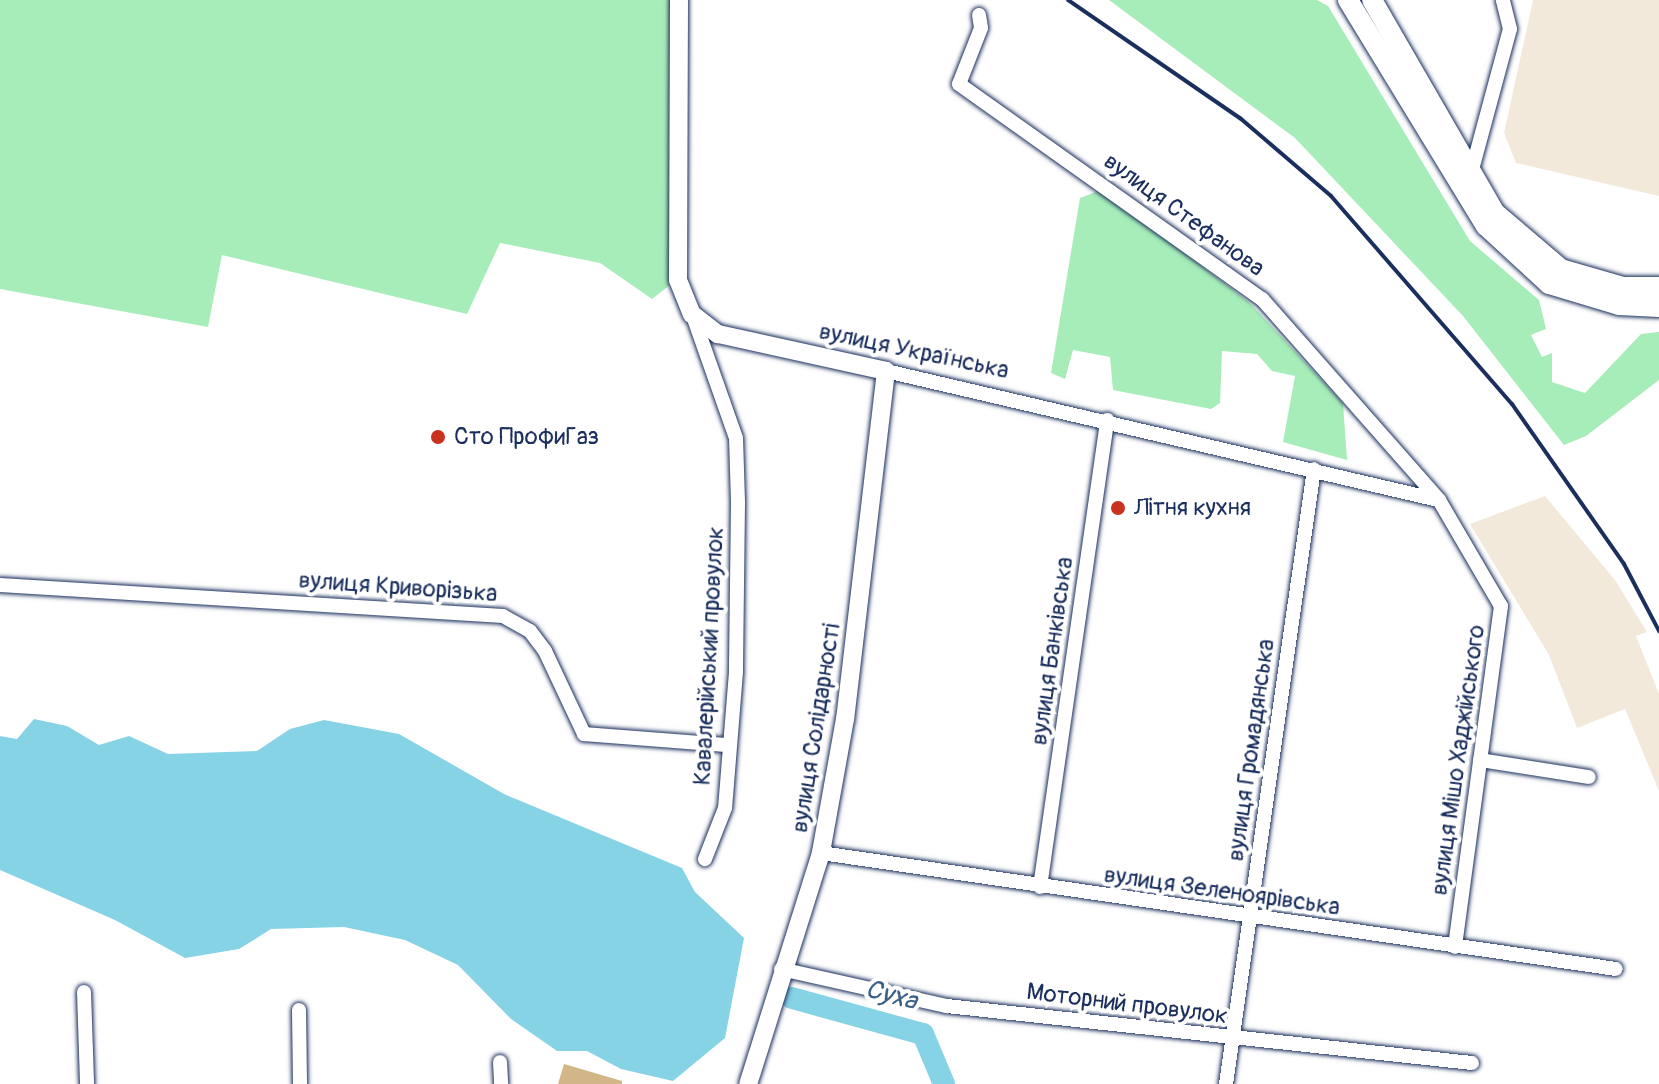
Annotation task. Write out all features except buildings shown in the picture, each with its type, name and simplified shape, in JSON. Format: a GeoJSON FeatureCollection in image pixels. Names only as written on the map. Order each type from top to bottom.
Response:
{"type":"FeatureCollection","features":[{"type":"Feature","properties":{"kind":"main road"},"geometry":{"type":"LineString","coordinates":[[1348,0],[1486,226],[1549,284],[1619,305],[1659,307]]}},
{"type":"Feature","properties":{"kind":"main road"},"geometry":{"type":"LineString","coordinates":[[1372,0],[1473,166],[1495,213],[1561,269],[1623,287],[1659,287]]}},
{"type":"Feature","properties":{"kind":"street"},"geometry":{"type":"LineString","coordinates":[[679,0],[678,280],[692,314]]}},
{"type":"Feature","properties":{"kind":"street"},"geometry":{"type":"LineString","coordinates":[[1473,166],[1510,29],[1503,0]]}},
{"type":"Feature","properties":{"kind":"street","name":"вулиця Стефанова"},"geometry":{"type":"LineString","coordinates":[[979,15],[981,28],[959,84],[1262,299],[1439,500]]}},
{"type":"Feature","properties":{"kind":"street","name":"вулиця Українська"},"geometry":{"type":"LineString","coordinates":[[692,314],[718,334],[1107,420],[1439,500]]}},
{"type":"Feature","properties":{"kind":"street","name":"Кавалерійський провулок"},"geometry":{"type":"LineString","coordinates":[[692,314],[736,438],[736,672],[726,745],[725,808],[705,859]]}},
{"type":"Feature","properties":{"kind":"street","name":"вулиця Солідарності"},"geometry":{"type":"LineString","coordinates":[[748,1084],[781,969],[821,853],[845,719],[886,371]]}},
{"type":"Feature","properties":{"kind":"street","name":"вулиця Банківська"},"geometry":{"type":"LineString","coordinates":[[1040,887],[1107,420]]}},
{"type":"Feature","properties":{"kind":"street","name":"вулиця Громадянська"},"geometry":{"type":"LineString","coordinates":[[1226,1084],[1314,469]]}},
{"type":"Feature","properties":{"kind":"street","name":"вулиця Мішо Хаджійського"},"geometry":{"type":"LineString","coordinates":[[1439,500],[1501,606],[1455,947]]}},
{"type":"Feature","properties":{"kind":"street","name":"вулиця Криворізька"},"geometry":{"type":"LineString","coordinates":[[0,585],[503,616],[530,631],[545,651],[584,734],[726,745]]}},
{"type":"Feature","properties":{"kind":"street"},"geometry":{"type":"LineString","coordinates":[[1480,760],[1589,777]]}},
{"type":"Feature","properties":{"kind":"street","name":"вулиця Зеленоярівська"},"geometry":{"type":"LineString","coordinates":[[821,853],[1616,969]]}},
{"type":"Feature","properties":{"kind":"street","name":"Моторний провулок"},"geometry":{"type":"LineString","coordinates":[[781,969],[947,1006],[1472,1063]]}},
{"type":"Feature","properties":{"kind":"street"},"geometry":{"type":"LineString","coordinates":[[84,992],[87,1084]]}},
{"type":"Feature","properties":{"kind":"street"},"geometry":{"type":"LineString","coordinates":[[299,1010],[300,1084]]}},
{"type":"Feature","properties":{"kind":"street"},"geometry":{"type":"LineString","coordinates":[[500,1062],[501,1084]]}},
{"type":"Feature","properties":{"kind":"shaded area"},"geometry":{"type":"Polygon","coordinates":[[[1533,0],[1659,0],[1659,196],[1516,163],[1504,133],[1533,0]]]}},
{"type":"Feature","properties":{"kind":"shaded area"},"geometry":{"type":"Polygon","coordinates":[[[1545,496],[1615,580],[1647,632],[1636,636],[1659,694],[1659,791],[1625,709],[1577,728],[1549,655],[1470,524],[1545,496]]]}},
{"type":"Feature","properties":{"kind":"green space"},"geometry":{"type":"Polygon","coordinates":[[[0,0],[671,0],[670,285],[652,299],[600,263],[500,243],[467,314],[222,255],[208,327],[0,289],[0,0]]]}},
{"type":"Feature","properties":{"kind":"green space"},"geometry":{"type":"Polygon","coordinates":[[[1109,0],[1317,0],[1328,6],[1470,241],[1539,300],[1546,329],[1531,335],[1542,357],[1552,353],[1552,382],[1585,393],[1641,334],[1659,332],[1659,380],[1586,436],[1564,445],[1463,316],[1295,138],[1109,0]]]}},
{"type":"Feature","properties":{"kind":"green space"},"geometry":{"type":"Polygon","coordinates":[[[1101,190],[1250,303],[1343,403],[1347,460],[1283,442],[1295,376],[1272,371],[1257,354],[1222,351],[1220,403],[1211,409],[1113,390],[1110,357],[1073,350],[1065,379],[1051,373],[1080,198],[1101,190]]]}},
{"type":"Feature","properties":{"kind":"water"},"geometry":{"type":"Polygon","coordinates":[[[34,719],[67,726],[99,745],[129,736],[168,754],[257,751],[290,729],[324,720],[399,734],[504,794],[682,868],[695,892],[744,938],[725,1038],[673,1081],[621,1069],[587,1051],[557,1051],[511,1019],[458,965],[405,940],[344,927],[271,929],[239,949],[185,958],[115,920],[0,870],[0,736],[17,739],[34,719]]]}},
{"type":"Feature","properties":{"kind":"waterway","name":"Суха"},"geometry":{"type":"LineString","coordinates":[[792,998],[923,1034],[944,1084]]}},
{"type":"Feature","properties":{"kind":"railway"},"geometry":{"type":"LineString","coordinates":[[1068,0],[1240,118],[1331,196],[1512,404],[1624,564],[1659,631]]}},
{"type":"Feature","properties":{"kind":"place","name":"Сто ПрофиГаз"},"geometry":{"type":"Point","coordinates":[438,437]}},
{"type":"Feature","properties":{"kind":"place","name":"Літня кухня"},"geometry":{"type":"Point","coordinates":[1118,508]}}]}
